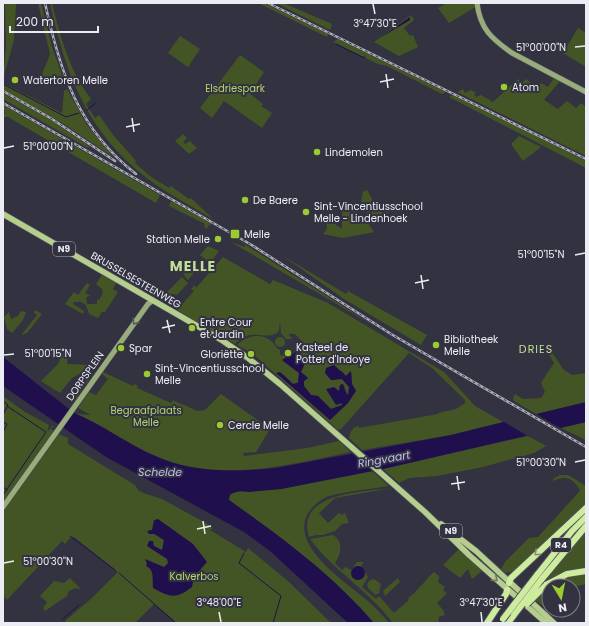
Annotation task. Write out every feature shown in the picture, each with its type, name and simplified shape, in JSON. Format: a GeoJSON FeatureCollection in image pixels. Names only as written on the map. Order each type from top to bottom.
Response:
{"type":"FeatureCollection","features":[{"type":"Feature","properties":{"kind":"highway"},"geometry":{"type":"LineString","coordinates":[[509,583],[511,578],[586,508]]}},
{"type":"Feature","properties":{"kind":"highway","name":"R4"},"geometry":{"type":"LineString","coordinates":[[509,619],[572,531],[586,517]]}},
{"type":"Feature","properties":{"kind":"highway","name":"R4"},"geometry":{"type":"LineString","coordinates":[[509,619],[539,578],[586,526]]}},
{"type":"Feature","properties":{"kind":"highway"},"geometry":{"type":"LineString","coordinates":[[509,619],[546,585],[567,574],[586,571]]}},
{"type":"Feature","properties":{"kind":"highway"},"geometry":{"type":"LineString","coordinates":[[487,623],[508,592]]}},
{"type":"Feature","properties":{"kind":"main road"},"geometry":{"type":"LineString","coordinates":[[477,3],[482,26],[499,43],[512,53],[586,92]]}},
{"type":"Feature","properties":{"kind":"main road","name":"BRUSSELSESTEENWEG"},"geometry":{"type":"LineString","coordinates":[[3,214],[217,338],[250,360],[280,384],[425,512],[508,592],[516,592],[550,622]]}},
{"type":"Feature","properties":{"kind":"main road","name":"DORPSPLEIN"},"geometry":{"type":"LineString","coordinates":[[3,507],[119,344],[148,304],[152,301]]}},
{"type":"Feature","properties":{"kind":"main road","name":"BRUSSELSESTEENWEG"},"geometry":{"type":"LineString","coordinates":[[425,512],[476,551],[550,622]]}},
{"type":"Feature","properties":{"kind":"main road"},"geometry":{"type":"LineString","coordinates":[[451,538],[476,551]]}},
{"type":"Feature","properties":{"kind":"main road"},"geometry":{"type":"LineString","coordinates":[[460,547],[478,556],[493,568]]}},
{"type":"Feature","properties":{"kind":"main road"},"geometry":{"type":"LineString","coordinates":[[508,592],[509,583]]}},
{"type":"Feature","properties":{"kind":"green space"},"geometry":{"type":"Polygon","coordinates":[[[5,3],[16,3],[16,5],[14,40],[3,79],[6,47],[5,3]]]}},
{"type":"Feature","properties":{"kind":"green space"},"geometry":{"type":"Polygon","coordinates":[[[38,3],[41,3],[52,47],[63,78],[41,77],[50,54],[38,3]]]}},
{"type":"Feature","properties":{"kind":"green space"},"geometry":{"type":"Polygon","coordinates":[[[50,3],[52,3],[62,41],[77,77],[91,99],[86,104],[95,118],[99,115],[114,136],[136,161],[135,163],[150,176],[169,188],[171,186],[189,199],[191,198],[213,219],[148,179],[127,161],[109,142],[94,122],[82,101],[72,78],[63,55],[50,3]]]}},
{"type":"Feature","properties":{"kind":"green space"},"geometry":{"type":"Polygon","coordinates":[[[258,3],[264,3],[328,34],[327,37],[258,3]]]}},
{"type":"Feature","properties":{"kind":"green space"},"geometry":{"type":"Polygon","coordinates":[[[276,3],[283,3],[332,24],[330,30],[276,3]]]}},
{"type":"Feature","properties":{"kind":"green space"},"geometry":{"type":"Polygon","coordinates":[[[447,3],[476,3],[477,6],[449,23],[438,8],[447,3]]]}},
{"type":"Feature","properties":{"kind":"green space"},"geometry":{"type":"Polygon","coordinates":[[[411,15],[414,20],[404,28],[410,36],[413,35],[418,47],[399,56],[374,42],[411,15]]]}},
{"type":"Feature","properties":{"kind":"green space"},"geometry":{"type":"Polygon","coordinates":[[[578,28],[586,33],[586,67],[563,53],[578,28]]]}},
{"type":"Feature","properties":{"kind":"green space"},"geometry":{"type":"Polygon","coordinates":[[[180,36],[200,49],[188,67],[168,53],[180,36]]]}},
{"type":"Feature","properties":{"kind":"green space"},"geometry":{"type":"Polygon","coordinates":[[[338,39],[446,92],[442,94],[387,66],[378,64],[333,42],[338,39]]]}},
{"type":"Feature","properties":{"kind":"green space","name":"Elsdriespark"},"geometry":{"type":"Polygon","coordinates":[[[240,55],[264,72],[250,94],[263,104],[261,106],[272,113],[262,128],[224,101],[212,118],[200,108],[240,55]]]}},
{"type":"Feature","properties":{"kind":"green space"},"geometry":{"type":"Polygon","coordinates":[[[554,78],[560,81],[544,100],[558,109],[567,101],[576,108],[581,103],[586,107],[586,128],[584,130],[586,131],[586,156],[457,92],[463,89],[465,93],[471,90],[476,93],[474,94],[476,97],[481,95],[493,102],[518,79],[522,83],[526,79],[538,88],[541,83],[548,87],[554,78]]]}},
{"type":"Feature","properties":{"kind":"green space"},"geometry":{"type":"Polygon","coordinates":[[[3,83],[62,113],[64,91],[67,89],[87,125],[113,157],[62,123],[3,90],[3,83]]]}},
{"type":"Feature","properties":{"kind":"green space"},"geometry":{"type":"Polygon","coordinates":[[[3,93],[54,122],[89,146],[88,148],[3,99],[3,93]]]}},
{"type":"Feature","properties":{"kind":"green space"},"geometry":{"type":"Polygon","coordinates":[[[453,95],[586,161],[586,168],[449,97],[453,95]]]}},
{"type":"Feature","properties":{"kind":"green space"},"geometry":{"type":"Polygon","coordinates":[[[3,105],[160,195],[156,203],[8,117],[3,117],[5,113],[3,105]]]}},
{"type":"Feature","properties":{"kind":"green space"},"geometry":{"type":"Polygon","coordinates":[[[183,134],[187,138],[183,142],[185,144],[190,141],[197,148],[189,154],[175,141],[183,134]]]}},
{"type":"Feature","properties":{"kind":"green space"},"geometry":{"type":"Polygon","coordinates":[[[519,136],[541,147],[523,161],[511,144],[519,136]]]}},
{"type":"Feature","properties":{"kind":"green space"},"geometry":{"type":"Polygon","coordinates":[[[367,190],[373,201],[379,205],[388,203],[391,211],[371,220],[361,202],[363,192],[367,190]]]}},
{"type":"Feature","properties":{"kind":"green space"},"geometry":{"type":"Polygon","coordinates":[[[171,201],[211,223],[210,226],[208,225],[207,229],[204,227],[205,224],[169,206],[171,201]]]}},
{"type":"Feature","properties":{"kind":"green space"},"geometry":{"type":"Polygon","coordinates":[[[348,203],[366,223],[368,223],[374,232],[343,238],[323,234],[327,229],[326,218],[342,229],[342,207],[348,203]]]}},
{"type":"Feature","properties":{"kind":"green space"},"geometry":{"type":"Polygon","coordinates":[[[230,235],[376,327],[231,242],[245,247],[245,245],[230,235]]]}},
{"type":"Feature","properties":{"kind":"green space"},"geometry":{"type":"Polygon","coordinates":[[[208,246],[219,251],[210,263],[200,255],[208,246]]]}},
{"type":"Feature","properties":{"kind":"green space"},"geometry":{"type":"Polygon","coordinates":[[[283,256],[346,294],[348,291],[427,335],[421,345],[344,299],[283,256]]]}},
{"type":"Feature","properties":{"kind":"green space"},"geometry":{"type":"Polygon","coordinates":[[[223,257],[270,284],[273,280],[328,303],[444,372],[475,406],[503,422],[451,435],[362,450],[349,438],[355,427],[359,426],[359,428],[438,414],[456,409],[465,403],[465,400],[432,368],[409,353],[341,429],[338,430],[252,353],[237,345],[245,339],[254,336],[267,338],[271,341],[280,350],[280,355],[283,356],[283,353],[286,357],[283,361],[299,373],[298,382],[293,384],[284,375],[277,373],[330,420],[348,403],[356,390],[352,384],[351,371],[346,376],[342,371],[325,371],[332,380],[342,379],[349,387],[347,395],[343,384],[340,385],[339,391],[332,396],[336,405],[340,402],[342,405],[331,409],[318,396],[311,395],[304,386],[304,381],[308,378],[301,372],[305,362],[299,350],[295,351],[303,347],[303,342],[295,334],[289,334],[290,337],[292,337],[291,339],[286,339],[281,333],[280,321],[279,331],[275,334],[248,336],[241,338],[235,344],[177,310],[194,291],[191,289],[195,285],[196,288],[223,257]]]}},
{"type":"Feature","properties":{"kind":"green space"},"geometry":{"type":"Polygon","coordinates":[[[192,267],[196,270],[188,280],[183,274],[192,267]]]}},
{"type":"Feature","properties":{"kind":"green space"},"geometry":{"type":"Polygon","coordinates":[[[102,275],[116,283],[113,289],[118,292],[105,312],[102,312],[98,318],[89,314],[86,305],[81,302],[74,302],[73,304],[84,311],[83,314],[65,304],[74,292],[78,295],[87,283],[90,285],[85,293],[91,296],[86,297],[87,304],[97,304],[97,299],[99,300],[103,293],[102,289],[96,284],[102,275]]]}},
{"type":"Feature","properties":{"kind":"green space"},"geometry":{"type":"Polygon","coordinates":[[[182,277],[188,283],[177,295],[173,294],[170,296],[167,292],[182,277]]]}},
{"type":"Feature","properties":{"kind":"green space"},"geometry":{"type":"Polygon","coordinates":[[[35,310],[42,314],[27,333],[23,335],[22,334],[37,315],[34,313],[35,310]]]}},
{"type":"Feature","properties":{"kind":"green space"},"geometry":{"type":"Polygon","coordinates":[[[21,311],[26,312],[23,320],[12,333],[7,329],[4,317],[9,312],[11,319],[18,316],[21,311]]]}},
{"type":"Feature","properties":{"kind":"green space"},"geometry":{"type":"Polygon","coordinates":[[[278,337],[282,337],[284,338],[284,346],[278,347],[275,344],[275,340],[278,337]]]}},
{"type":"Feature","properties":{"kind":"green space"},"geometry":{"type":"Polygon","coordinates":[[[549,348],[564,370],[572,375],[586,373],[586,402],[536,414],[514,401],[513,398],[515,394],[523,399],[541,398],[545,392],[541,383],[554,363],[546,350],[549,348]]]}},
{"type":"Feature","properties":{"kind":"green space"},"geometry":{"type":"Polygon","coordinates":[[[64,350],[72,353],[68,355],[67,364],[91,365],[92,367],[72,378],[60,393],[41,381],[58,364],[64,350]]]}},
{"type":"Feature","properties":{"kind":"green space"},"geometry":{"type":"Polygon","coordinates":[[[95,371],[73,403],[69,401],[95,371]]]}},
{"type":"Feature","properties":{"kind":"green space","name":"Begraafplaats Melle"},"geometry":{"type":"Polygon","coordinates":[[[103,372],[133,386],[134,384],[138,386],[137,388],[171,403],[173,400],[197,411],[205,410],[221,394],[270,429],[256,452],[242,453],[245,456],[307,448],[339,441],[351,452],[302,462],[253,469],[204,469],[180,464],[145,451],[75,414],[91,415],[78,408],[89,392],[96,395],[108,379],[102,374],[103,372]]]}},
{"type":"Feature","properties":{"kind":"green space"},"geometry":{"type":"Polygon","coordinates":[[[3,396],[25,412],[49,425],[47,432],[50,428],[54,431],[3,502],[3,396]]]}},
{"type":"Feature","properties":{"kind":"green space"},"geometry":{"type":"Polygon","coordinates":[[[586,422],[586,440],[561,428],[586,422]]]}},
{"type":"Feature","properties":{"kind":"green space","name":"Kalverbos"},"geometry":{"type":"Polygon","coordinates":[[[59,434],[68,438],[68,444],[135,485],[138,490],[162,499],[211,526],[212,529],[210,530],[246,552],[248,548],[289,582],[331,623],[177,623],[154,604],[135,623],[65,623],[65,621],[92,598],[118,572],[74,537],[70,538],[65,544],[62,541],[7,600],[3,595],[3,512],[59,434]]]}},
{"type":"Feature","properties":{"kind":"green space"},"geometry":{"type":"Polygon","coordinates":[[[528,436],[546,446],[534,453],[483,467],[437,476],[409,478],[399,483],[383,469],[528,436]]]}},
{"type":"Feature","properties":{"kind":"green space"},"geometry":{"type":"Polygon","coordinates":[[[372,471],[389,486],[326,497],[311,509],[307,515],[304,528],[307,540],[314,553],[337,576],[373,605],[389,623],[374,623],[341,588],[323,572],[287,542],[229,500],[229,497],[234,492],[281,489],[372,471]]]}},
{"type":"Feature","properties":{"kind":"green space"},"geometry":{"type":"Polygon","coordinates":[[[560,475],[568,475],[586,486],[586,504],[514,571],[506,573],[501,569],[505,562],[529,538],[538,537],[579,492],[580,490],[572,480],[562,478],[553,481],[553,479],[560,475]]]}},
{"type":"Feature","properties":{"kind":"green space"},"geometry":{"type":"Polygon","coordinates":[[[392,488],[335,498],[319,513],[328,523],[339,513],[342,515],[345,513],[349,523],[342,524],[335,531],[309,537],[307,522],[312,511],[322,503],[335,497],[350,493],[392,488]]]}},
{"type":"Feature","properties":{"kind":"green space"},"geometry":{"type":"Polygon","coordinates":[[[586,530],[586,569],[564,578],[547,578],[586,530]]]}},
{"type":"Feature","properties":{"kind":"green space"},"geometry":{"type":"Polygon","coordinates":[[[333,535],[339,541],[340,545],[339,556],[335,563],[342,570],[345,567],[351,570],[357,562],[364,562],[361,566],[368,577],[362,587],[376,599],[379,596],[394,613],[409,600],[408,598],[434,572],[439,576],[438,582],[445,587],[443,590],[447,593],[437,603],[445,615],[439,617],[438,623],[393,623],[373,601],[319,550],[310,539],[333,535]]]}},
{"type":"Feature","properties":{"kind":"green space"},"geometry":{"type":"Polygon","coordinates":[[[459,549],[482,571],[472,579],[468,569],[460,578],[443,565],[459,549]]]}},
{"type":"Feature","properties":{"kind":"green space"},"geometry":{"type":"Polygon","coordinates":[[[586,574],[586,584],[581,585],[581,578],[567,578],[586,574]]]}},
{"type":"Feature","properties":{"kind":"green space"},"geometry":{"type":"Polygon","coordinates":[[[70,578],[81,589],[76,588],[69,591],[67,596],[45,611],[43,608],[47,602],[40,596],[54,581],[64,583],[70,578]]]}},
{"type":"Feature","properties":{"kind":"green space"},"geometry":{"type":"Polygon","coordinates":[[[398,578],[400,582],[385,596],[383,591],[398,578]]]}},
{"type":"Feature","properties":{"kind":"green space"},"geometry":{"type":"Polygon","coordinates":[[[374,579],[381,584],[379,593],[375,595],[368,588],[367,584],[370,580],[374,579]]]}},
{"type":"Feature","properties":{"kind":"green space"},"geometry":{"type":"Polygon","coordinates":[[[541,594],[541,605],[535,600],[541,594]]]}},
{"type":"Feature","properties":{"kind":"water"},"geometry":{"type":"Polygon","coordinates":[[[410,17],[410,20],[380,38],[410,17]]]}},
{"type":"Feature","properties":{"kind":"water"},"geometry":{"type":"Polygon","coordinates":[[[299,350],[305,363],[301,372],[308,378],[304,381],[304,386],[311,395],[318,396],[331,409],[342,405],[342,403],[336,405],[326,389],[334,387],[339,391],[340,385],[343,384],[347,395],[349,393],[349,387],[342,379],[331,380],[325,373],[326,368],[334,365],[346,376],[351,371],[352,384],[356,391],[348,403],[330,420],[276,373],[280,372],[293,384],[298,383],[299,373],[282,360],[299,350]]]}},
{"type":"Feature","properties":{"kind":"water"},"geometry":{"type":"Polygon","coordinates":[[[3,357],[74,413],[95,423],[134,446],[169,462],[184,466],[214,470],[276,468],[451,435],[586,402],[586,422],[383,469],[281,489],[249,492],[240,491],[230,494],[229,500],[287,542],[323,572],[358,605],[374,623],[348,623],[270,551],[244,532],[106,457],[3,386],[3,357]]]}},
{"type":"Feature","properties":{"kind":"water"},"geometry":{"type":"Polygon","coordinates":[[[158,519],[193,544],[207,562],[194,577],[192,587],[182,594],[173,596],[164,594],[153,588],[152,573],[146,566],[147,564],[145,559],[164,567],[168,563],[167,559],[147,546],[149,541],[153,541],[154,546],[162,550],[164,540],[154,534],[149,534],[147,531],[152,530],[154,520],[158,519]]]}},
{"type":"Feature","properties":{"kind":"water"},"geometry":{"type":"Polygon","coordinates":[[[358,566],[363,568],[365,573],[363,578],[358,580],[353,578],[351,573],[353,568],[358,566]]]}},
{"type":"Feature","properties":{"kind":"pier"},"geometry":{"type":"Polygon","coordinates":[[[533,412],[563,429],[531,438],[501,420],[533,412]]]}},
{"type":"Feature","properties":{"kind":"pier"},"geometry":{"type":"Polygon","coordinates":[[[360,449],[385,471],[374,473],[349,451],[360,449]]]}},
{"type":"Feature","properties":{"kind":"waterway"},"geometry":{"type":"LineString","coordinates":[[336,44],[364,58],[365,56]]}},
{"type":"Feature","properties":{"kind":"waterway"},"geometry":{"type":"LineString","coordinates":[[3,84],[66,117],[79,113]]}},
{"type":"Feature","properties":{"kind":"waterway"},"geometry":{"type":"LineString","coordinates":[[87,110],[96,103]]}},
{"type":"Feature","properties":{"kind":"waterway"},"geometry":{"type":"LineString","coordinates":[[3,401],[8,405],[3,415]]}},
{"type":"Feature","properties":{"kind":"waterway"},"geometry":{"type":"LineString","coordinates":[[3,495],[46,432],[7,406]]}},
{"type":"Feature","properties":{"kind":"waterway"},"geometry":{"type":"LineString","coordinates":[[3,422],[7,424],[3,432]]}},
{"type":"Feature","properties":{"kind":"waterway"},"geometry":{"type":"LineString","coordinates":[[3,487],[7,490]]}},
{"type":"Feature","properties":{"kind":"waterway"},"geometry":{"type":"LineString","coordinates":[[70,536],[115,570]]}},
{"type":"Feature","properties":{"kind":"waterway"},"geometry":{"type":"LineString","coordinates":[[244,553],[239,563],[281,596],[273,623]]}},
{"type":"Feature","properties":{"kind":"waterway"},"geometry":{"type":"LineString","coordinates":[[119,573],[176,623]]}},
{"type":"Feature","properties":{"kind":"waterway"},"geometry":{"type":"LineString","coordinates":[[63,619],[79,605]]}},
{"type":"Feature","properties":{"kind":"railway"},"geometry":{"type":"LineString","coordinates":[[45,3],[57,52],[74,98],[99,138],[116,157],[136,174]]}},
{"type":"Feature","properties":{"kind":"railway"},"geometry":{"type":"LineString","coordinates":[[268,3],[586,159]]}},
{"type":"Feature","properties":{"kind":"railway"},"geometry":{"type":"LineString","coordinates":[[3,91],[52,119],[115,161]]}},
{"type":"Feature","properties":{"kind":"railway"},"geometry":{"type":"LineString","coordinates":[[3,103],[250,244],[391,334],[586,447]]}},
{"type":"Feature","properties":{"kind":"place","name":"Watertoren Melle"},"geometry":{"type":"Point","coordinates":[15,80]}},
{"type":"Feature","properties":{"kind":"place","name":"Atom"},"geometry":{"type":"Point","coordinates":[504,87]}},
{"type":"Feature","properties":{"kind":"place","name":"Lindemolen"},"geometry":{"type":"Point","coordinates":[317,152]}},
{"type":"Feature","properties":{"kind":"place","name":"De Baere"},"geometry":{"type":"Point","coordinates":[245,200]}},
{"type":"Feature","properties":{"kind":"place","name":"Sint-Vincentiusschool Melle - Lindenhoek"},"geometry":{"type":"Point","coordinates":[306,212]}},
{"type":"Feature","properties":{"kind":"place","name":"Melle"},"geometry":{"type":"Point","coordinates":[235,234]}},
{"type":"Feature","properties":{"kind":"place","name":"Station Melle"},"geometry":{"type":"Point","coordinates":[218,239]}},
{"type":"Feature","properties":{"kind":"place","name":"Entre Cour et Jardin"},"geometry":{"type":"Point","coordinates":[192,328]}},
{"type":"Feature","properties":{"kind":"place","name":"Bibliotheek Melle"},"geometry":{"type":"Point","coordinates":[436,345]}},
{"type":"Feature","properties":{"kind":"place","name":"Spar"},"geometry":{"type":"Point","coordinates":[121,348]}},
{"type":"Feature","properties":{"kind":"place","name":"Kasteel de Potter d'Indoye"},"geometry":{"type":"Point","coordinates":[288,353]}},
{"type":"Feature","properties":{"kind":"place","name":"Gloriëtte"},"geometry":{"type":"Point","coordinates":[251,354]}},
{"type":"Feature","properties":{"kind":"place","name":"Sint-Vincentiusschool Melle"},"geometry":{"type":"Point","coordinates":[147,374]}},
{"type":"Feature","properties":{"kind":"place","name":"Cercle Melle"},"geometry":{"type":"Point","coordinates":[220,425]}},
{"type":"Feature","properties":{"kind":"district","name":"MELLE"},"geometry":{"type":"Point","coordinates":[193,266]}},
{"type":"Feature","properties":{"kind":"district","name":"DRIES"},"geometry":{"type":"Point","coordinates":[536,349]}},
{"type":"Feature","properties":{"kind":"water label","name":"Ringvaart"},"geometry":{"type":"Point","coordinates":[384,459]}},
{"type":"Feature","properties":{"kind":"water label","name":"Schelde"},"geometry":{"type":"Point","coordinates":[160,472]}}]}
